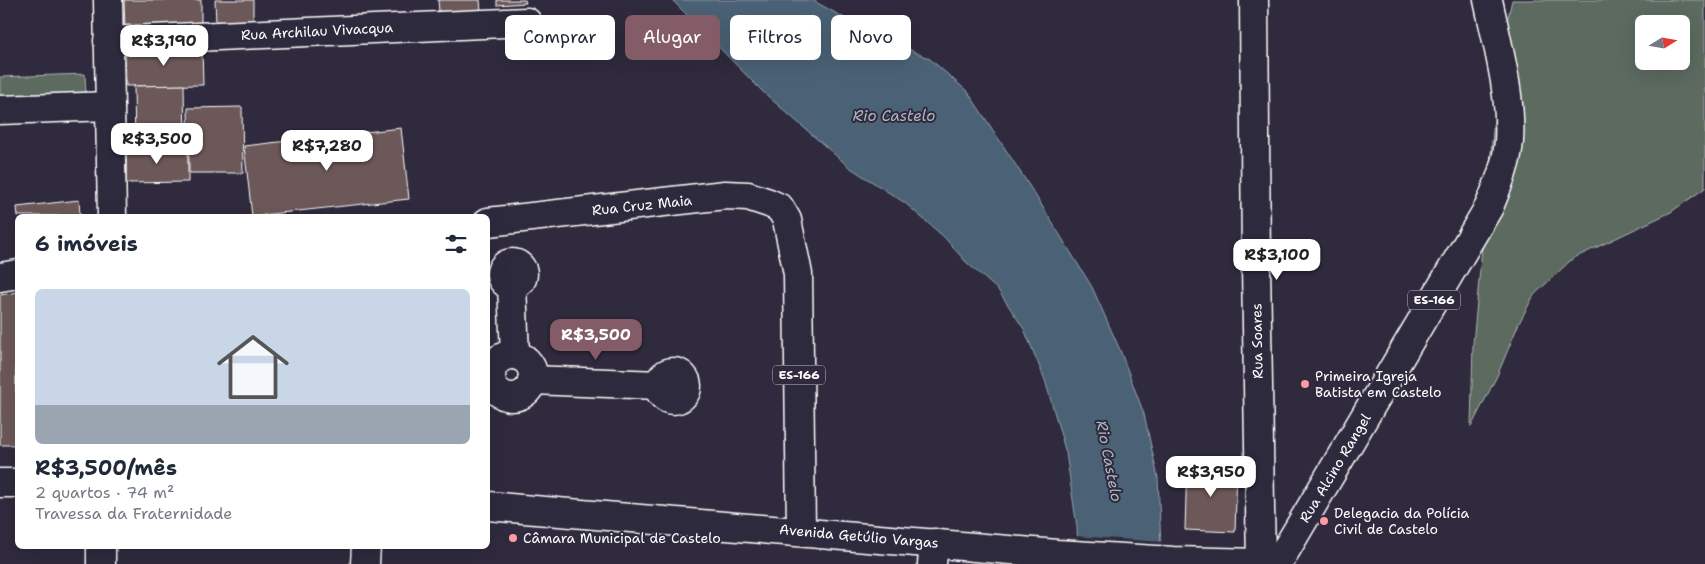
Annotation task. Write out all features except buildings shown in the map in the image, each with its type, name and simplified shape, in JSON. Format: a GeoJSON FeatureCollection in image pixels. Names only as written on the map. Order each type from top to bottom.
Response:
{"type":"FeatureCollection","features":[{"type":"Feature","properties":{"kind":"main road"},"geometry":{"type":"LineString","coordinates":[[108,0],[112,214]]}},
{"type":"Feature","properties":{"kind":"main road","name":"Rua Soares"},"geometry":{"type":"LineString","coordinates":[[1254,0],[1261,563]]}},
{"type":"Feature","properties":{"kind":"main road","name":"Rua Alcino Rangel"},"geometry":{"type":"LineString","coordinates":[[1261,563],[1282,558],[1489,207],[1503,173],[1509,140],[1507,101],[1488,0]]}},
{"type":"Feature","properties":{"kind":"main road","name":"Rua Archilau Vivacqua"},"geometry":{"type":"LineString","coordinates":[[108,41],[505,23]]}},
{"type":"Feature","properties":{"kind":"main road"},"geometry":{"type":"LineString","coordinates":[[0,110],[110,106]]}},
{"type":"Feature","properties":{"kind":"main road","name":"Rua Cruz Maia"},"geometry":{"type":"LineString","coordinates":[[490,222],[725,195],[748,196],[780,208],[787,220],[798,274],[801,531]]}},
{"type":"Feature","properties":{"kind":"main road"},"geometry":{"type":"LineString","coordinates":[[0,276],[15,274]]}},
{"type":"Feature","properties":{"kind":"main road"},"geometry":{"type":"LineString","coordinates":[[512,286],[514,355]]}},
{"type":"Feature","properties":{"kind":"main road"},"geometry":{"type":"LineString","coordinates":[[490,373],[496,362],[508,355],[514,355],[521,357],[530,366],[532,380],[530,386],[520,395],[507,396],[495,388],[490,377]]}},
{"type":"Feature","properties":{"kind":"main road"},"geometry":{"type":"LineString","coordinates":[[532,380],[659,385]]}},
{"type":"Feature","properties":{"kind":"main road"},"geometry":{"type":"LineString","coordinates":[[0,483],[15,483]]}},
{"type":"Feature","properties":{"kind":"main road","name":"Avenida Getúlio Vargas"},"geometry":{"type":"LineString","coordinates":[[490,506],[801,531],[933,554],[1057,554],[1173,561],[1261,563]]}},
{"type":"Feature","properties":{"kind":"main road"},"geometry":{"type":"LineString","coordinates":[[101,549],[101,564]]}},
{"type":"Feature","properties":{"kind":"main road"},"geometry":{"type":"LineString","coordinates":[[364,564],[366,549]]}},
{"type":"Feature","properties":{"kind":"shaded area"},"geometry":{"type":"Polygon","coordinates":[[[1512,0],[1705,0],[1705,188],[1671,212],[1572,259],[1534,295],[1471,427],[1473,344],[1504,35],[1512,0]]]}},
{"type":"Feature","properties":{"kind":"shaded area"},"geometry":{"type":"Polygon","coordinates":[[[85,74],[87,119],[0,120],[0,77],[85,74]]]}},
{"type":"Feature","properties":{"kind":"water","name":"Rio Castelo"},"geometry":{"type":"Polygon","coordinates":[[[672,0],[812,0],[839,15],[831,15],[831,60],[911,60],[911,50],[930,59],[968,92],[1092,287],[1120,350],[1144,414],[1158,478],[1161,547],[1078,554],[1077,527],[1066,453],[1045,380],[1024,329],[998,290],[966,262],[944,237],[905,203],[849,167],[763,92],[731,60],[821,60],[821,15],[730,15],[730,59],[720,49],[720,15],[687,15],[672,0]]]}},
{"type":"Feature","properties":{"kind":"pier"},"geometry":{"type":"Polygon","coordinates":[[[1075,536],[1164,542],[1164,564],[1076,554],[1075,536]]]}},
{"type":"Feature","properties":{"kind":"place","name":"Primeira Igreja Batista em Castelo"},"geometry":{"type":"Point","coordinates":[1305,384]}},
{"type":"Feature","properties":{"kind":"place","name":"Delegacia da Polícia Civil de Castelo"},"geometry":{"type":"Point","coordinates":[1324,521]}},
{"type":"Feature","properties":{"kind":"place","name":"Câmara Municipal de Castelo"},"geometry":{"type":"Point","coordinates":[513,538]}}]}
